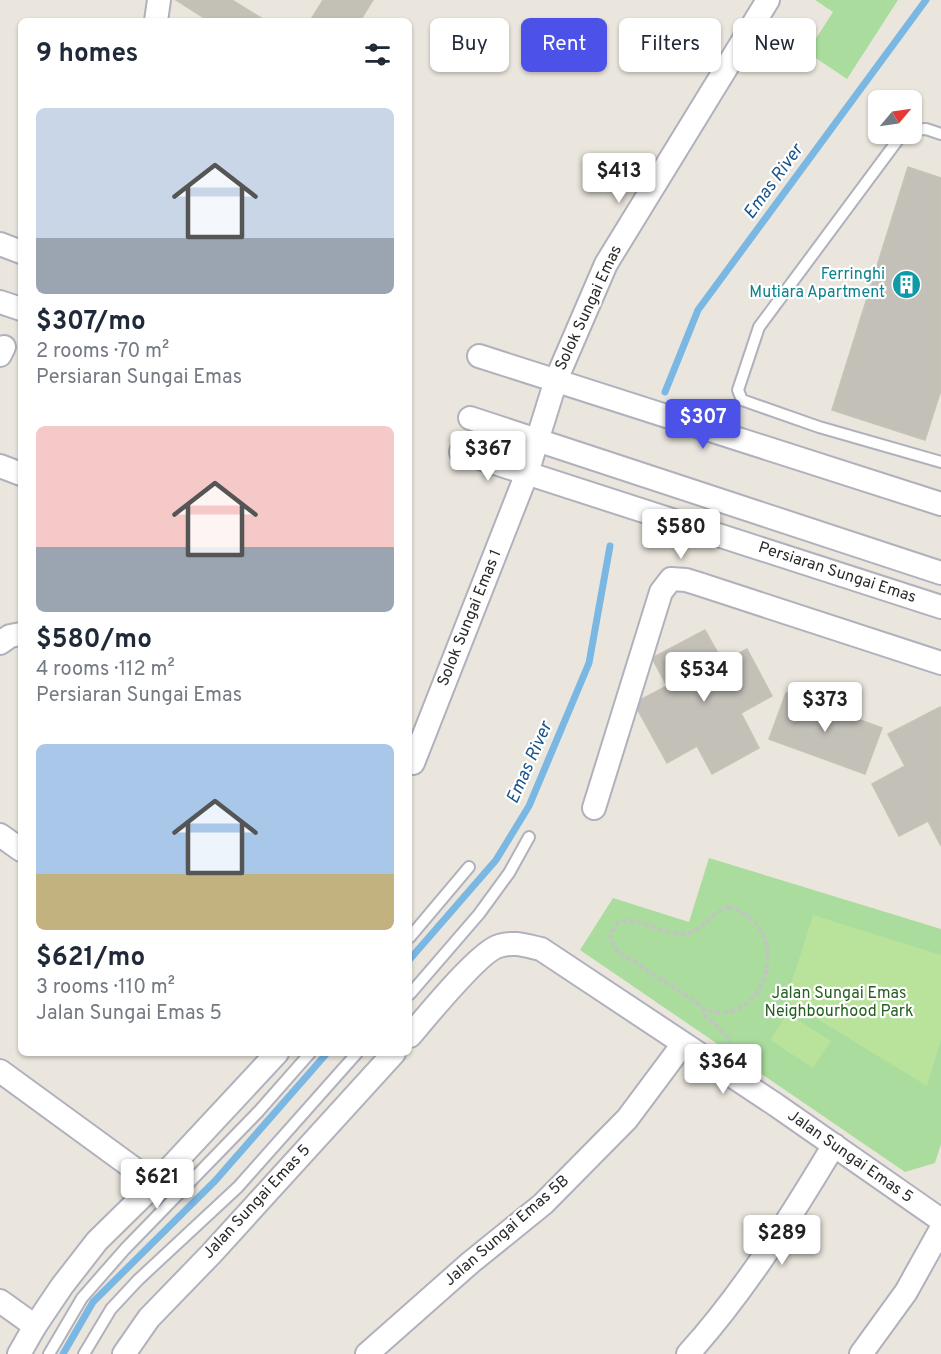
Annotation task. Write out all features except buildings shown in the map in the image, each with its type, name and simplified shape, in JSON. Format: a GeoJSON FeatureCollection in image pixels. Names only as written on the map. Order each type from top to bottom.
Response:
{"type":"FeatureCollection","features":[{"type":"Feature","properties":{"kind":"street"},"geometry":{"type":"LineString","coordinates":[[156,18],[159,0]]}},
{"type":"Feature","properties":{"kind":"street","name":"Solok Sungai Emas"},"geometry":{"type":"LineString","coordinates":[[527,473],[556,380],[606,264],[768,0]]}},
{"type":"Feature","properties":{"kind":"street"},"geometry":{"type":"LineString","coordinates":[[0,244],[18,251]]}},
{"type":"Feature","properties":{"kind":"street"},"geometry":{"type":"LineString","coordinates":[[0,302],[18,308]]}},
{"type":"Feature","properties":{"kind":"street"},"geometry":{"type":"LineString","coordinates":[[479,356],[941,504]]}},
{"type":"Feature","properties":{"kind":"street","name":"Persiaran Sungai Emas"},"geometry":{"type":"LineString","coordinates":[[470,418],[941,573]]}},
{"type":"Feature","properties":{"kind":"street","name":"Persiaran Sungai Emas"},"geometry":{"type":"LineString","coordinates":[[461,452],[941,607]]}},
{"type":"Feature","properties":{"kind":"street"},"geometry":{"type":"LineString","coordinates":[[0,466],[18,473]]}},
{"type":"Feature","properties":{"kind":"street","name":"Solok Sungai Emas 1"},"geometry":{"type":"LineString","coordinates":[[413,763],[527,473]]}},
{"type":"Feature","properties":{"kind":"street"},"geometry":{"type":"LineString","coordinates":[[594,808],[661,592],[670,579],[686,580],[941,663]]}},
{"type":"Feature","properties":{"kind":"street"},"geometry":{"type":"LineString","coordinates":[[0,643],[10,636],[18,635]]}},
{"type":"Feature","properties":{"kind":"street"},"geometry":{"type":"LineString","coordinates":[[0,835],[18,848]]}},
{"type":"Feature","properties":{"kind":"street","name":"Jalan Sungai Emas 5"},"geometry":{"type":"LineString","coordinates":[[412,1034],[477,961],[498,946],[516,943],[541,949],[834,1145],[941,1220]]}},
{"type":"Feature","properties":{"kind":"street","name":"Jalan Sungai Emas 5B"},"geometry":{"type":"LineString","coordinates":[[367,1354],[470,1263],[543,1204],[627,1119],[683,1044]]}},
{"type":"Feature","properties":{"kind":"street"},"geometry":{"type":"LineString","coordinates":[[19,1354],[62,1286],[97,1241],[274,1056]]}},
{"type":"Feature","properties":{"kind":"street","name":"Jalan Sungai Emas 5"},"geometry":{"type":"LineString","coordinates":[[124,1354],[149,1318],[211,1254],[391,1056]]}},
{"type":"Feature","properties":{"kind":"street"},"geometry":{"type":"LineString","coordinates":[[0,1071],[154,1184]]}},
{"type":"Feature","properties":{"kind":"street"},"geometry":{"type":"LineString","coordinates":[[687,1354],[741,1290],[787,1223],[834,1145]]}},
{"type":"Feature","properties":{"kind":"street"},"geometry":{"type":"LineString","coordinates":[[861,1354],[906,1292],[941,1229]]}},
{"type":"Feature","properties":{"kind":"street"},"geometry":{"type":"LineString","coordinates":[[0,1301],[35,1326]]}},
{"type":"Feature","properties":{"kind":"lane"},"geometry":{"type":"LineString","coordinates":[[922,129],[941,134]]}},
{"type":"Feature","properties":{"kind":"lane"},"geometry":{"type":"LineString","coordinates":[[895,144],[759,327],[738,390],[742,400],[819,427],[941,462]]}},
{"type":"Feature","properties":{"kind":"lane"},"geometry":{"type":"LineString","coordinates":[[412,991],[479,915],[509,873],[529,837]]}},
{"type":"Feature","properties":{"kind":"lane"},"geometry":{"type":"LineString","coordinates":[[412,935],[470,867]]}},
{"type":"Feature","properties":{"kind":"lane"},"geometry":{"type":"LineString","coordinates":[[50,1354],[82,1298],[125,1249],[260,1111],[307,1056]]}},
{"type":"Feature","properties":{"kind":"lane"},"geometry":{"type":"LineString","coordinates":[[84,1354],[111,1309],[138,1280],[238,1187],[354,1056]]}},
{"type":"Feature","properties":{"kind":"path"},"geometry":{"type":"LineString","coordinates":[[728,908],[741,911],[758,924],[768,952],[768,968],[761,985],[738,1010],[712,1012],[704,1008],[617,951],[610,938],[614,928],[620,922],[630,920],[675,934],[690,932],[701,927],[720,910],[728,908]]}},
{"type":"Feature","properties":{"kind":"path"},"geometry":{"type":"LineString","coordinates":[[704,1008],[704,1014],[728,1036],[729,1044]]}},
{"type":"Feature","properties":{"kind":"green space"},"geometry":{"type":"Polygon","coordinates":[[[815,0],[898,0],[847,79],[816,58],[816,38],[833,12],[815,0]]]}},
{"type":"Feature","properties":{"kind":"green space","name":"Jalan Sungai Emas Neighbourhood Park"},"geometry":{"type":"Polygon","coordinates":[[[709,858],[941,929],[941,1144],[935,1163],[905,1172],[580,950],[613,898],[689,922],[709,858]]]}},
{"type":"Feature","properties":{"kind":"green space"},"geometry":{"type":"Polygon","coordinates":[[[813,915],[941,955],[941,1039],[927,1086],[786,1000],[813,915]]]}},
{"type":"Feature","properties":{"kind":"green space"},"geometry":{"type":"Polygon","coordinates":[[[787,1013],[831,1041],[813,1068],[770,1040],[787,1013]]]}},
{"type":"Feature","properties":{"kind":"waterway","name":"Emas River"},"geometry":{"type":"LineString","coordinates":[[665,392],[698,310],[926,0]]}},
{"type":"Feature","properties":{"kind":"waterway","name":"Emas River"},"geometry":{"type":"LineString","coordinates":[[412,957],[496,860],[529,806],[589,663],[610,546]]}},
{"type":"Feature","properties":{"kind":"waterway","name":"Emas River"},"geometry":{"type":"LineString","coordinates":[[63,1354],[93,1302],[215,1181],[324,1056]]}},
{"type":"Feature","properties":{"kind":"place","name":"Ferringhi Mutiara Apartment"},"geometry":{"type":"Point","coordinates":[906,284]}}]}
